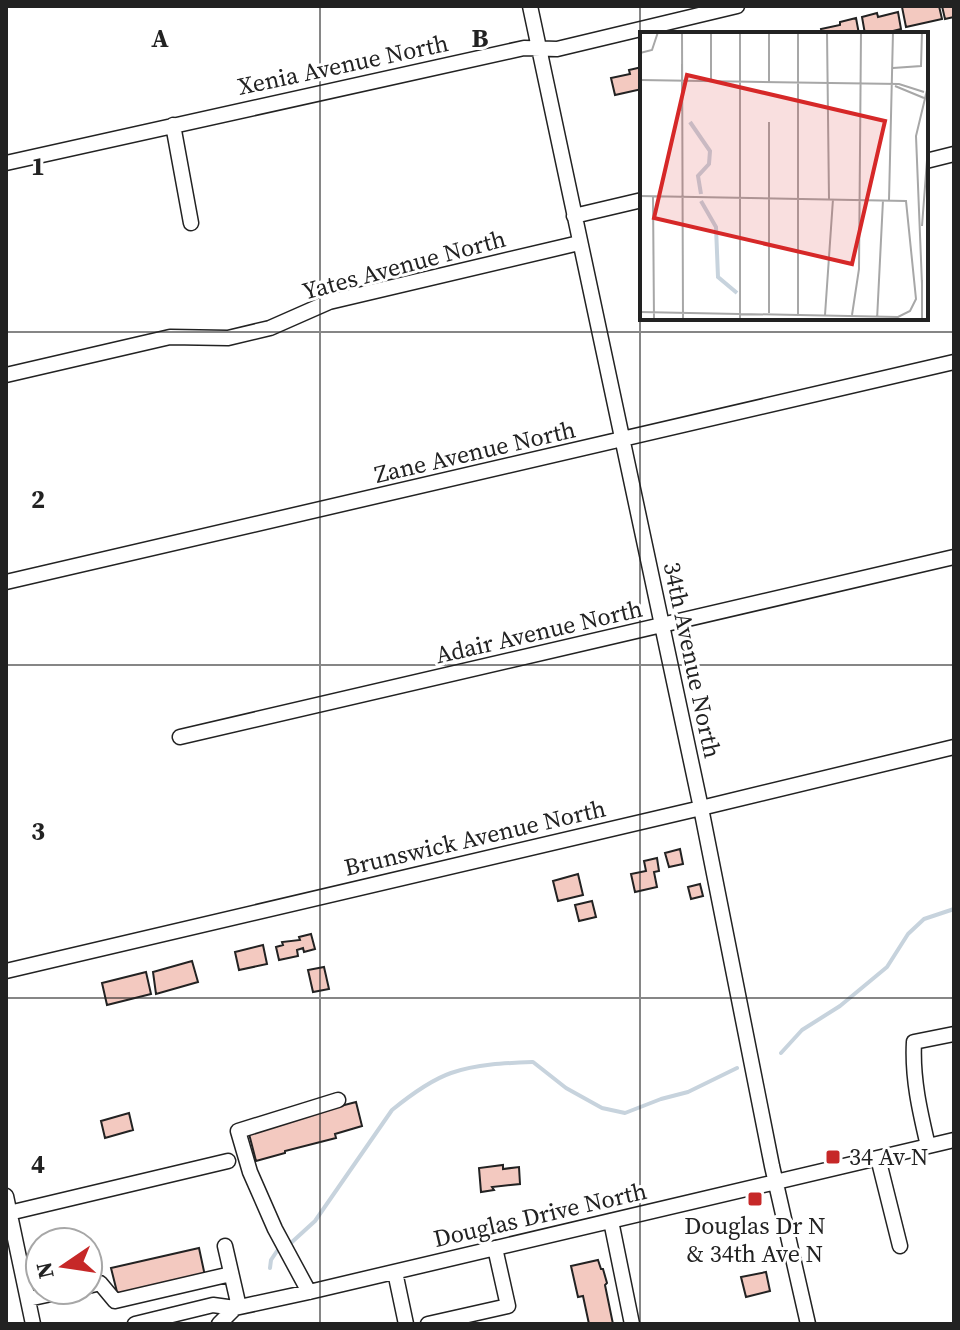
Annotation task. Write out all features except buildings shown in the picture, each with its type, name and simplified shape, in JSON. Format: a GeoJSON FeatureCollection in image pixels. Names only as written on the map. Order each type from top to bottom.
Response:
{"type":"FeatureCollection","features":[{"type":"Feature","properties":{"kind":"street","name":"34th Avenue North"},"geometry":{"type":"LineString","coordinates":[[530,6],[808,1324]]}},
{"type":"Feature","properties":{"kind":"street","name":"Xenia Avenue North"},"geometry":{"type":"LineString","coordinates":[[6,163],[524,48],[557,49],[737,6]]}},
{"type":"Feature","properties":{"kind":"street"},"geometry":{"type":"LineString","coordinates":[[173,125],[191,223]]}},
{"type":"Feature","properties":{"kind":"street"},"geometry":{"type":"LineString","coordinates":[[928,160],[954,154]]}},
{"type":"Feature","properties":{"kind":"street"},"geometry":{"type":"LineString","coordinates":[[574,216],[640,200]]}},
{"type":"Feature","properties":{"kind":"street","name":"Yates Avenue North"},"geometry":{"type":"LineString","coordinates":[[6,375],[170,337],[228,338],[270,328],[329,302],[579,243]]}},
{"type":"Feature","properties":{"kind":"street","name":"Zane Avenue North"},"geometry":{"type":"LineString","coordinates":[[6,582],[954,362]]}},
{"type":"Feature","properties":{"kind":"street","name":"Adair Avenue North"},"geometry":{"type":"LineString","coordinates":[[180,737],[954,557]]}},
{"type":"Feature","properties":{"kind":"street","name":"Brunswick Avenue North"},"geometry":{"type":"LineString","coordinates":[[6,971],[954,747]]}},
{"type":"Feature","properties":{"kind":"street"},"geometry":{"type":"LineString","coordinates":[[928,1146],[917,1097],[914,1042],[954,1034]]}},
{"type":"Feature","properties":{"kind":"street"},"geometry":{"type":"LineString","coordinates":[[309,1292],[275,1229],[250,1172],[238,1131],[338,1100]]}},
{"type":"Feature","properties":{"kind":"street","name":"Douglas Drive North"},"geometry":{"type":"LineString","coordinates":[[133,1324],[213,1305],[237,1307],[309,1292],[954,1140]]}},
{"type":"Feature","properties":{"kind":"street"},"geometry":{"type":"LineString","coordinates":[[878,1158],[900,1246]]}},
{"type":"Feature","properties":{"kind":"street"},"geometry":{"type":"LineString","coordinates":[[9,1213],[228,1161]]}},
{"type":"Feature","properties":{"kind":"street"},"geometry":{"type":"LineString","coordinates":[[6,1196],[24,1281]]}},
{"type":"Feature","properties":{"kind":"street"},"geometry":{"type":"LineString","coordinates":[[611,1221],[632,1324]]}},
{"type":"Feature","properties":{"kind":"street"},"geometry":{"type":"LineString","coordinates":[[219,1324],[237,1307],[225,1246]]}},
{"type":"Feature","properties":{"kind":"street"},"geometry":{"type":"LineString","coordinates":[[428,1324],[508,1306],[495,1248]]}},
{"type":"Feature","properties":{"kind":"street"},"geometry":{"type":"LineString","coordinates":[[395,1272],[406,1324]]}},
{"type":"Feature","properties":{"kind":"street"},"geometry":{"type":"LineString","coordinates":[[104,1288],[115,1301],[231,1274]]}},
{"type":"Feature","properties":{"kind":"street"},"geometry":{"type":"LineString","coordinates":[[126,1299],[133,1324]]}},
{"type":"Feature","properties":{"kind":"waterway"},"geometry":{"type":"LineString","coordinates":[[781,1053],[802,1030],[840,1006],[887,967],[908,934],[924,919],[954,909]]}},
{"type":"Feature","properties":{"kind":"waterway"},"geometry":{"type":"LineString","coordinates":[[292,1242],[315,1221],[392,1110],[412,1094],[451,1073],[481,1066],[533,1062],[566,1088],[602,1108],[625,1113],[688,1092],[737,1068]]}},
{"type":"Feature","properties":{"kind":"waterway"},"geometry":{"type":"LineString","coordinates":[[270,1268],[277,1251]]}},
{"type":"Feature","properties":{"kind":"place","name":"34 Av N"},"geometry":{"type":"Point","coordinates":[833,1157]}},
{"type":"Feature","properties":{"kind":"place","name":"Douglas Dr N & 34th Ave N"},"geometry":{"type":"Point","coordinates":[755,1199]}}]}
